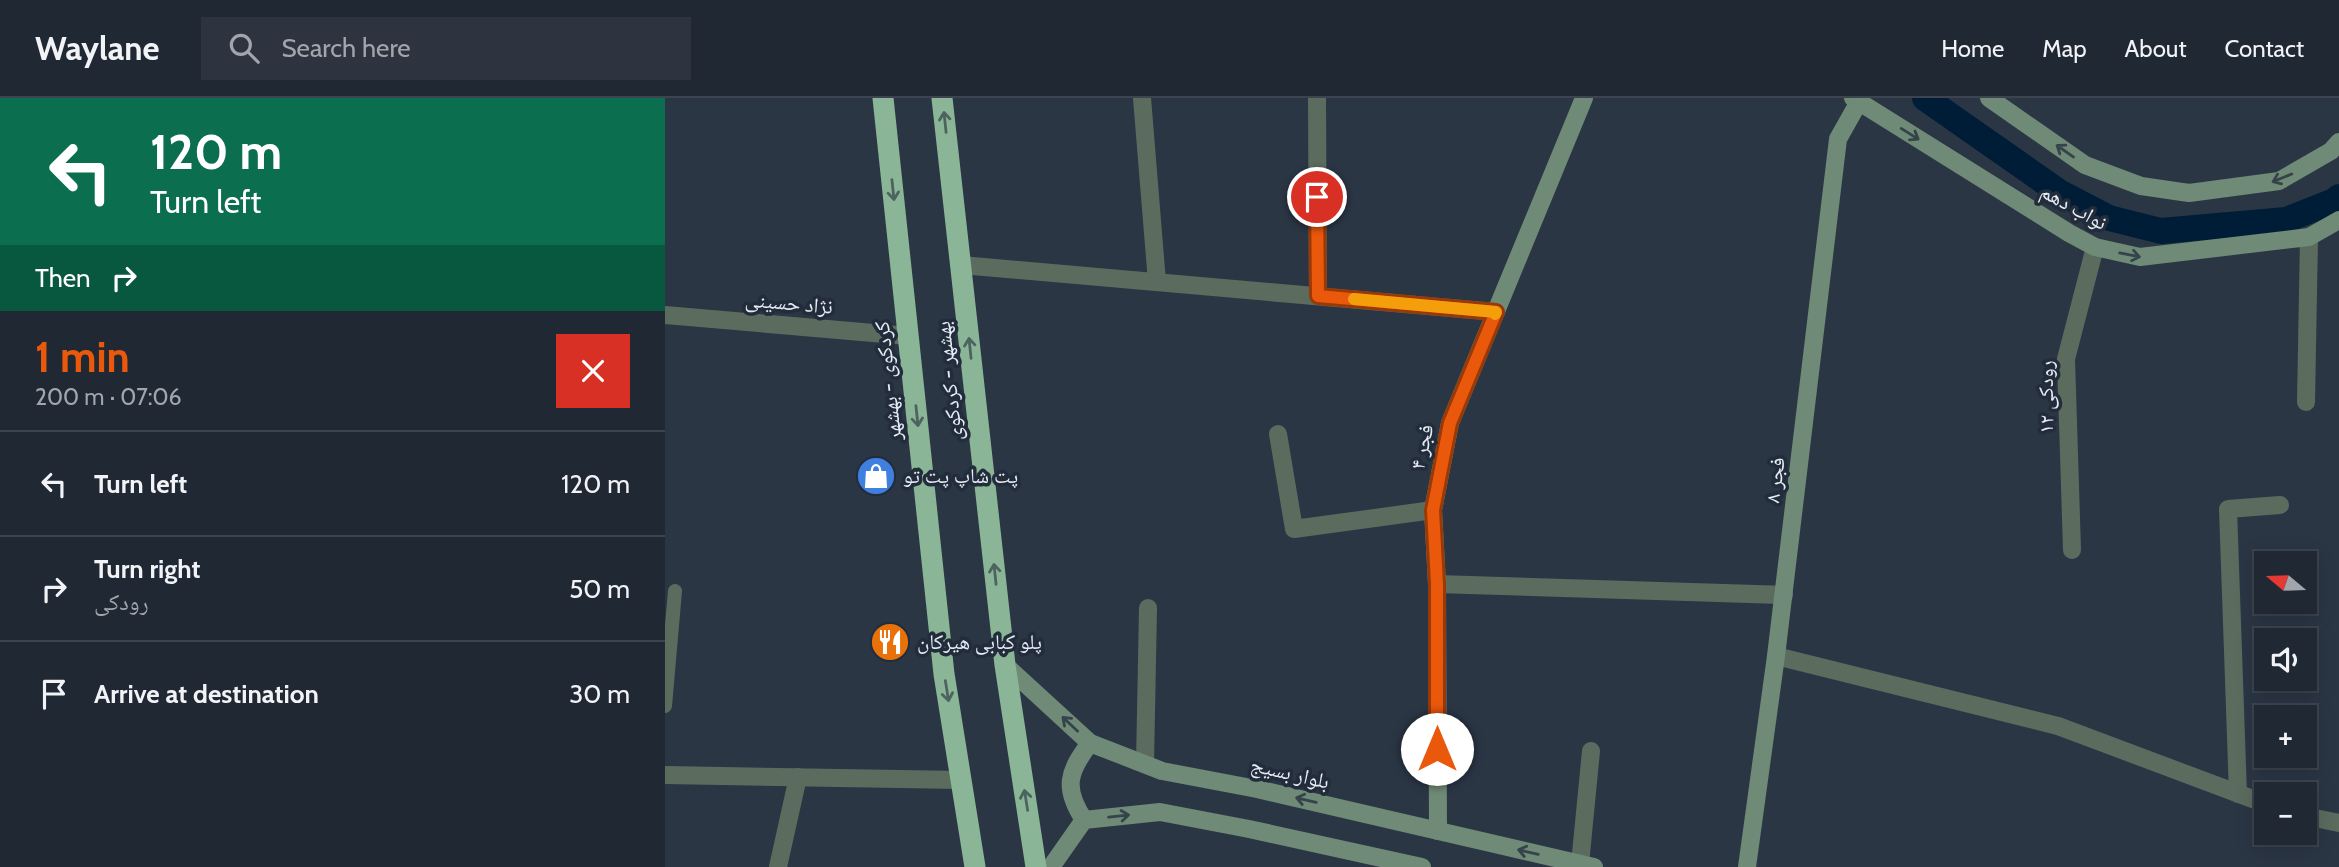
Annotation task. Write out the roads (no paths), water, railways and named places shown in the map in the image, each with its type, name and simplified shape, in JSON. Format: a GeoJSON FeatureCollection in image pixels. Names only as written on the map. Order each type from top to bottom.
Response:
{"type":"FeatureCollection","features":[{"type":"Feature","properties":{"kind":"highway","name":"کردکوی - بهشهر"},"geometry":{"type":"LineString","coordinates":[[883,98],[944,674],[975,867]]}},
{"type":"Feature","properties":{"kind":"highway","name":"بهشهر - کردکوی"},"geometry":{"type":"LineString","coordinates":[[942,98],[1005,665],[1036,867]]}},
{"type":"Feature","properties":{"kind":"street"},"geometry":{"type":"LineString","coordinates":[[1142,98],[1157,282]]}},
{"type":"Feature","properties":{"kind":"street"},"geometry":{"type":"LineString","coordinates":[[1317,98],[1318,296]]}},
{"type":"Feature","properties":{"kind":"street","name":"فجر ۴"},"geometry":{"type":"LineString","coordinates":[[1438,831],[1437,584],[1433,510],[1450,423],[1584,98]]}},
{"type":"Feature","properties":{"kind":"street","name":"نواب دهم"},"geometry":{"type":"LineString","coordinates":[[1989,98],[2085,165],[2141,186],[2189,193],[2279,181],[2331,151],[2339,142]]}},
{"type":"Feature","properties":{"kind":"street","name":"نواب دهم"},"geometry":{"type":"LineString","coordinates":[[1857,99],[2095,247],[2140,257],[2309,237],[2339,220]]}},
{"type":"Feature","properties":{"kind":"street","name":"فجر ۸"},"geometry":{"type":"LineString","coordinates":[[1747,867],[1784,595],[1838,139],[1857,99]]}},
{"type":"Feature","properties":{"kind":"street"},"geometry":{"type":"LineString","coordinates":[[2306,402],[2309,237]]}},
{"type":"Feature","properties":{"kind":"street","name":"رودکی ۱۲"},"geometry":{"type":"LineString","coordinates":[[2072,550],[2066,359],[2095,247]]}},
{"type":"Feature","properties":{"kind":"street"},"geometry":{"type":"LineString","coordinates":[[961,265],[1496,312]]}},
{"type":"Feature","properties":{"kind":"street","name":"نژاد حسینی"},"geometry":{"type":"LineString","coordinates":[[665,315],[908,336]]}},
{"type":"Feature","properties":{"kind":"street"},"geometry":{"type":"LineString","coordinates":[[1277,434],[1294,529],[1433,510]]}},
{"type":"Feature","properties":{"kind":"street"},"geometry":{"type":"LineString","coordinates":[[2238,793],[2228,509],[2280,505]]}},
{"type":"Feature","properties":{"kind":"street"},"geometry":{"type":"LineString","coordinates":[[1437,584],[1784,595]]}},
{"type":"Feature","properties":{"kind":"street"},"geometry":{"type":"LineString","coordinates":[[1145,764],[1148,608]]}},
{"type":"Feature","properties":{"kind":"street"},"geometry":{"type":"LineString","coordinates":[[1776,656],[2058,726],[2254,799]]}},
{"type":"Feature","properties":{"kind":"street","name":"بلوار بسیج"},"geometry":{"type":"LineString","coordinates":[[1005,665],[1090,743],[1162,771],[1257,789],[1587,865]]}},
{"type":"Feature","properties":{"kind":"street"},"geometry":{"type":"LineString","coordinates":[[1084,820],[1073,803],[1069,787],[1071,774],[1090,743]]}},
{"type":"Feature","properties":{"kind":"street"},"geometry":{"type":"LineString","coordinates":[[1587,865],[1591,751]]}},
{"type":"Feature","properties":{"kind":"street"},"geometry":{"type":"LineString","coordinates":[[665,775],[961,780]]}},
{"type":"Feature","properties":{"kind":"street"},"geometry":{"type":"LineString","coordinates":[[778,867],[798,777]]}},
{"type":"Feature","properties":{"kind":"street"},"geometry":{"type":"LineString","coordinates":[[1051,867],[1084,820],[1160,812],[1422,867]]}},
{"type":"Feature","properties":{"kind":"street"},"geometry":{"type":"LineString","coordinates":[[2317,818],[2339,823]]}},
{"type":"Feature","properties":{"kind":"lane"},"geometry":{"type":"LineString","coordinates":[[665,706],[675,591]]}},
{"type":"Feature","properties":{"kind":"waterway"},"geometry":{"type":"LineString","coordinates":[[1925,98],[2059,192],[2109,218],[2161,231],[2286,220],[2339,197]]}},
{"type":"Feature","properties":{"kind":"place","name":"پت شاپ پت تو"},"geometry":{"type":"Point","coordinates":[876,476]}},
{"type":"Feature","properties":{"kind":"place","name":"پلو کبابی هیرکان"},"geometry":{"type":"Point","coordinates":[890,642]}}]}
